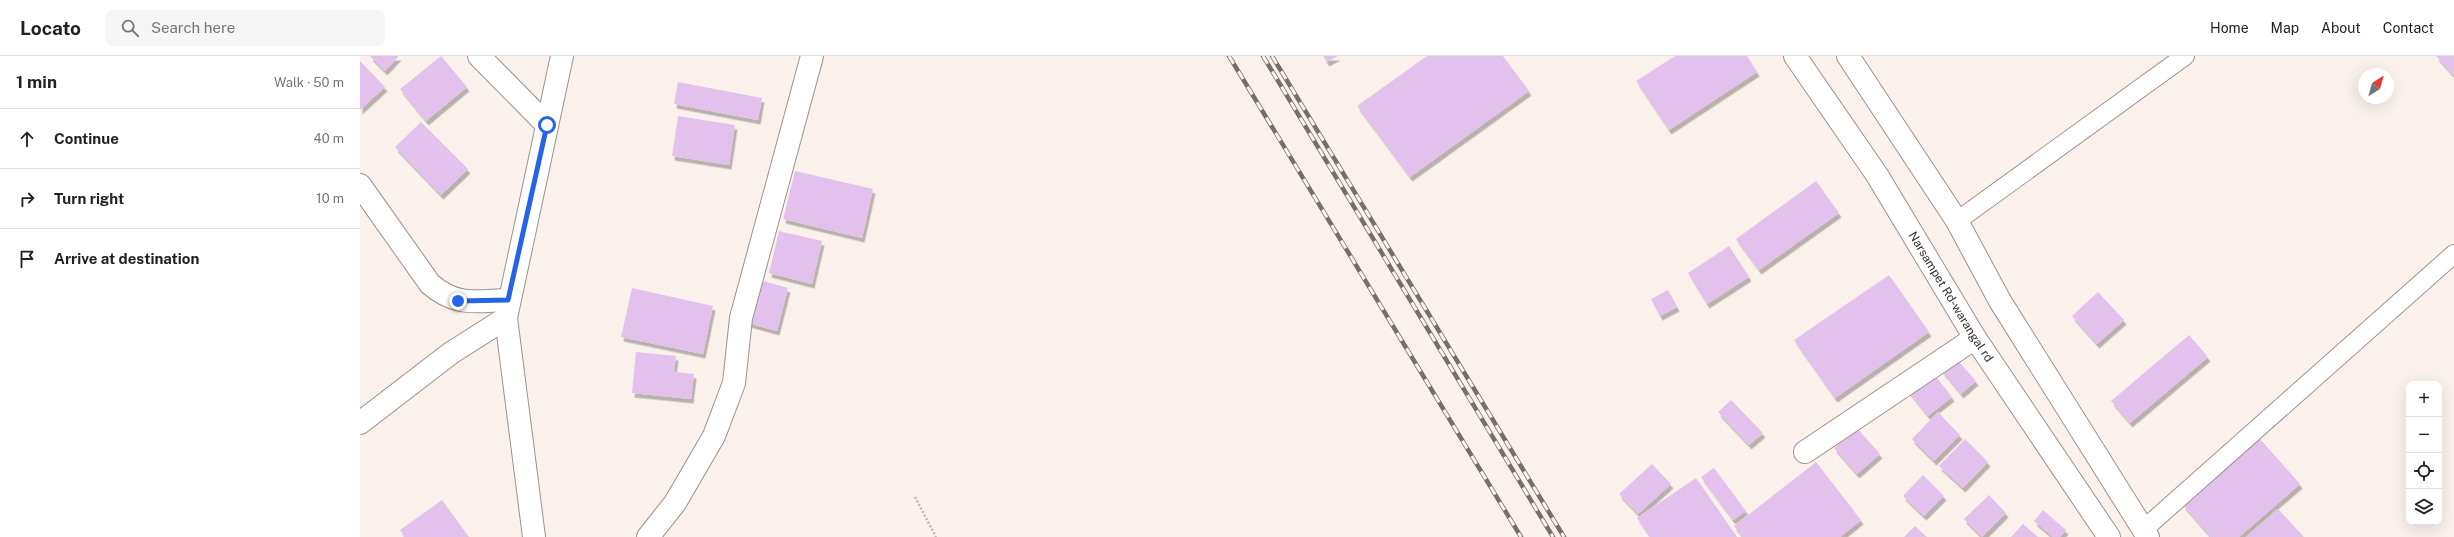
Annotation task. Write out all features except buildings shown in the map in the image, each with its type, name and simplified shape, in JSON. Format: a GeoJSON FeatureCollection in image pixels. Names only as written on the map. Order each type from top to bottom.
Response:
{"type":"FeatureCollection","features":[{"type":"Feature","properties":{"kind":"street"},"geometry":{"type":"LineString","coordinates":[[479,56],[547,125]]}},
{"type":"Feature","properties":{"kind":"street"},"geometry":{"type":"LineString","coordinates":[[534,537],[507,309],[562,56]]}},
{"type":"Feature","properties":{"kind":"street"},"geometry":{"type":"LineString","coordinates":[[648,537],[675,503],[714,436],[734,383],[741,318],[812,56]]}},
{"type":"Feature","properties":{"kind":"street","name":"Narsampet Rd-warangal rd"},"geometry":{"type":"LineString","coordinates":[[1795,56],[1877,175],[1975,338],[2109,537]]}},
{"type":"Feature","properties":{"kind":"street"},"geometry":{"type":"LineString","coordinates":[[1848,56],[1957,221],[2000,301],[2146,533]]}},
{"type":"Feature","properties":{"kind":"street"},"geometry":{"type":"LineString","coordinates":[[360,186],[430,284],[443,295],[458,301],[507,309]]}},
{"type":"Feature","properties":{"kind":"street"},"geometry":{"type":"LineString","coordinates":[[360,423],[507,309]]}},
{"type":"Feature","properties":{"kind":"street"},"geometry":{"type":"LineString","coordinates":[[1805,452],[1975,338]]}},
{"type":"Feature","properties":{"kind":"lane"},"geometry":{"type":"LineString","coordinates":[[1957,221],[2185,56]]}},
{"type":"Feature","properties":{"kind":"lane"},"geometry":{"type":"LineString","coordinates":[[2146,533],[2454,254]]}},
{"type":"Feature","properties":{"kind":"path"},"geometry":{"type":"LineString","coordinates":[[915,497],[936,537]]}},
{"type":"Feature","properties":{"kind":"railway"},"geometry":{"type":"LineString","coordinates":[[1229,56],[1521,537]]}},
{"type":"Feature","properties":{"kind":"railway"},"geometry":{"type":"LineString","coordinates":[[1263,56],[1553,537]]}},
{"type":"Feature","properties":{"kind":"railway"},"geometry":{"type":"LineString","coordinates":[[1272,56],[1564,537]]}},
{"type":"Feature","properties":{"kind":"route"},"geometry":{"type":"LineString","coordinates":[[458,301],[508,300],[547,125]]}}]}
